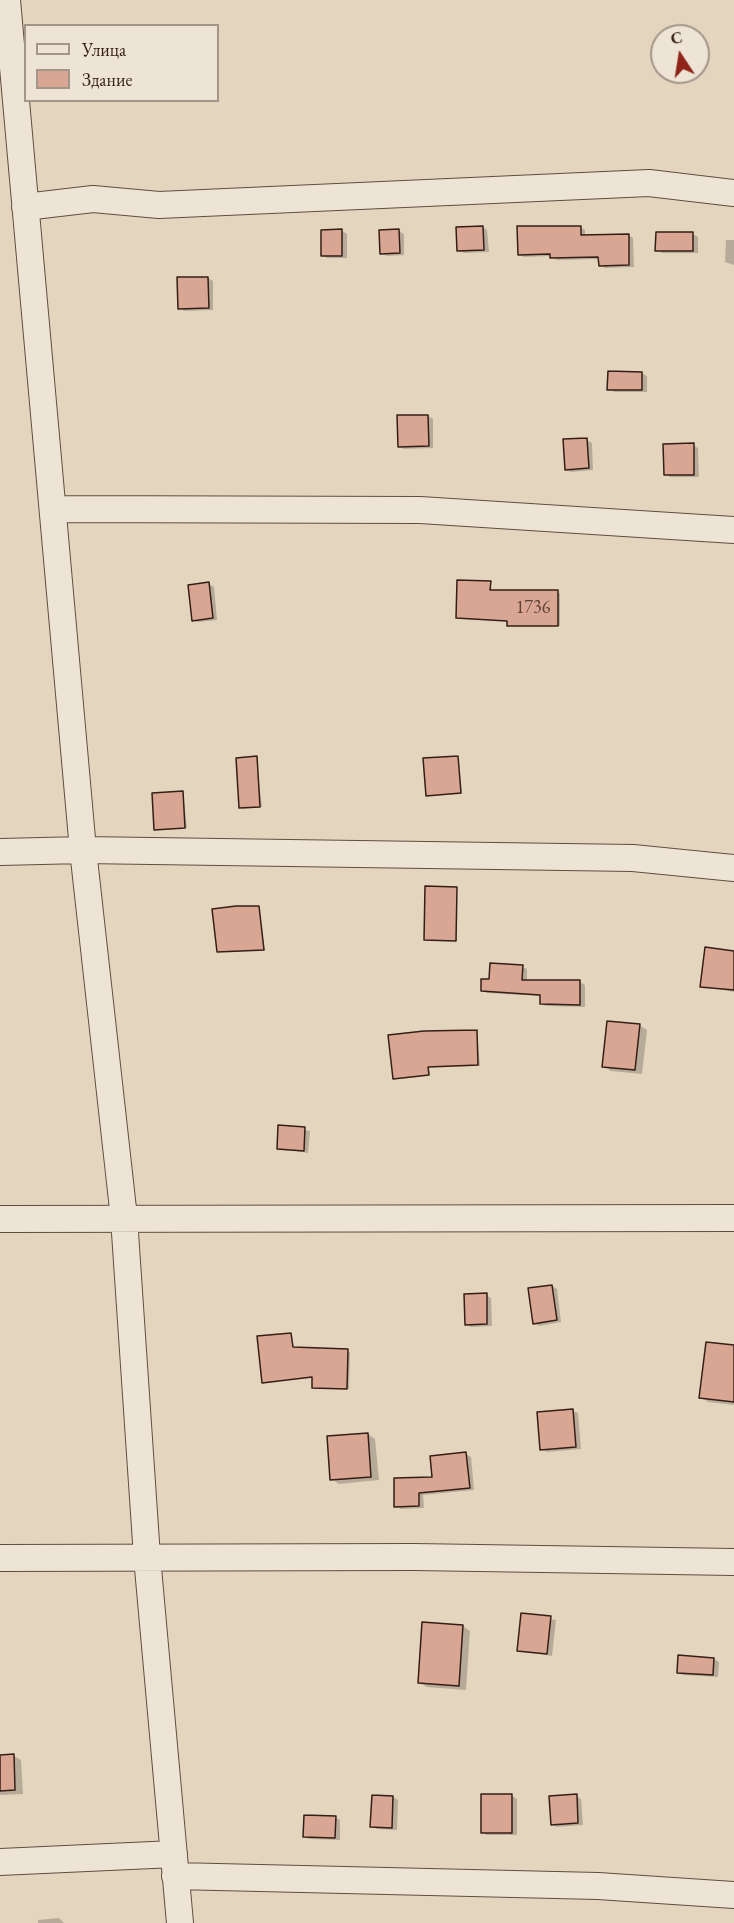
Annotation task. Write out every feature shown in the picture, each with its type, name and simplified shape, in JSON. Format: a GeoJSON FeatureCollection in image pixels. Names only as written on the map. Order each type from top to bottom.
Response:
{"type":"FeatureCollection","features":[{"type":"Feature","properties":{"kind":"street"},"geometry":{"type":"LineString","coordinates":[[7,0],[83,849],[124,1218],[147,1557],[180,1923]]}},
{"type":"Feature","properties":{"kind":"street"},"geometry":{"type":"LineString","coordinates":[[26,207],[93,200],[159,205],[649,183],[734,193]]}},
{"type":"Feature","properties":{"kind":"street"},"geometry":{"type":"LineString","coordinates":[[52,509],[420,510],[734,530]]}},
{"type":"Feature","properties":{"kind":"street"},"geometry":{"type":"LineString","coordinates":[[0,852],[83,849],[633,858],[734,868]]}},
{"type":"Feature","properties":{"kind":"street"},"geometry":{"type":"LineString","coordinates":[[0,1219],[734,1218]]}},
{"type":"Feature","properties":{"kind":"street"},"geometry":{"type":"LineString","coordinates":[[0,1558],[414,1557],[734,1562]]}},
{"type":"Feature","properties":{"kind":"street"},"geometry":{"type":"LineString","coordinates":[[0,1862],[175,1865],[598,1886],[734,1896]]}},
{"type":"Feature","properties":{"kind":"building"},"geometry":{"type":"Polygon","coordinates":[[[483,226],[484,250],[457,251],[456,227],[483,226]]]}},
{"type":"Feature","properties":{"kind":"building"},"geometry":{"type":"Polygon","coordinates":[[[517,226],[581,226],[581,235],[629,234],[629,265],[599,266],[598,257],[550,258],[550,254],[518,255],[517,226]]]}},
{"type":"Feature","properties":{"kind":"building"},"geometry":{"type":"Polygon","coordinates":[[[342,229],[342,256],[321,256],[321,230],[342,229]]]}},
{"type":"Feature","properties":{"kind":"building"},"geometry":{"type":"Polygon","coordinates":[[[399,229],[400,253],[380,254],[379,230],[399,229]]]}},
{"type":"Feature","properties":{"kind":"building"},"geometry":{"type":"Polygon","coordinates":[[[656,232],[693,232],[693,251],[655,251],[656,232]]]}},
{"type":"Feature","properties":{"kind":"building"},"geometry":{"type":"Polygon","coordinates":[[[177,277],[208,277],[209,308],[178,309],[177,277]]]}},
{"type":"Feature","properties":{"kind":"building"},"geometry":{"type":"Polygon","coordinates":[[[608,371],[642,372],[642,390],[607,390],[608,371]]]}},
{"type":"Feature","properties":{"kind":"building"},"geometry":{"type":"Polygon","coordinates":[[[397,415],[428,415],[429,446],[398,447],[397,415]]]}},
{"type":"Feature","properties":{"kind":"building"},"geometry":{"type":"Polygon","coordinates":[[[587,438],[589,468],[565,470],[563,439],[587,438]]]}},
{"type":"Feature","properties":{"kind":"building"},"geometry":{"type":"Polygon","coordinates":[[[694,443],[694,475],[664,475],[663,444],[694,443]]]}},
{"type":"Feature","properties":{"kind":"building"},"geometry":{"type":"Polygon","coordinates":[[[457,580],[491,581],[490,590],[558,590],[558,626],[507,626],[507,621],[456,618],[457,580]]]}},
{"type":"Feature","properties":{"kind":"building"},"geometry":{"type":"Polygon","coordinates":[[[209,582],[213,618],[192,621],[188,585],[209,582]]]}},
{"type":"Feature","properties":{"kind":"building"},"geometry":{"type":"Polygon","coordinates":[[[257,756],[260,807],[239,808],[236,758],[257,756]]]}},
{"type":"Feature","properties":{"kind":"building"},"geometry":{"type":"Polygon","coordinates":[[[458,756],[461,793],[426,796],[423,758],[458,756]]]}},
{"type":"Feature","properties":{"kind":"building"},"geometry":{"type":"Polygon","coordinates":[[[183,791],[185,828],[154,830],[152,793],[183,791]]]}},
{"type":"Feature","properties":{"kind":"building"},"geometry":{"type":"Polygon","coordinates":[[[425,886],[457,887],[456,941],[424,940],[425,886]]]}},
{"type":"Feature","properties":{"kind":"building"},"geometry":{"type":"Polygon","coordinates":[[[259,906],[264,950],[217,952],[212,909],[259,906]]]}},
{"type":"Feature","properties":{"kind":"building"},"geometry":{"type":"Polygon","coordinates":[[[705,947],[734,951],[734,990],[700,987],[705,947]]]}},
{"type":"Feature","properties":{"kind":"building"},"geometry":{"type":"Polygon","coordinates":[[[490,963],[523,965],[522,980],[580,980],[580,1005],[540,1004],[540,995],[481,991],[481,979],[489,979],[490,963]]]}},
{"type":"Feature","properties":{"kind":"building"},"geometry":{"type":"Polygon","coordinates":[[[607,1021],[640,1024],[635,1070],[602,1067],[607,1021]]]}},
{"type":"Feature","properties":{"kind":"building"},"geometry":{"type":"Polygon","coordinates":[[[477,1030],[478,1065],[428,1067],[429,1075],[393,1079],[388,1035],[424,1031],[477,1030]]]}},
{"type":"Feature","properties":{"kind":"building"},"geometry":{"type":"Polygon","coordinates":[[[278,1125],[305,1127],[304,1151],[277,1149],[278,1125]]]}},
{"type":"Feature","properties":{"kind":"building"},"geometry":{"type":"Polygon","coordinates":[[[552,1285],[557,1320],[533,1324],[528,1288],[552,1285]]]}},
{"type":"Feature","properties":{"kind":"building"},"geometry":{"type":"Polygon","coordinates":[[[487,1293],[487,1324],[465,1325],[464,1294],[487,1293]]]}},
{"type":"Feature","properties":{"kind":"building"},"geometry":{"type":"Polygon","coordinates":[[[291,1333],[293,1347],[348,1349],[347,1389],[312,1388],[312,1377],[262,1383],[257,1336],[291,1333]]]}},
{"type":"Feature","properties":{"kind":"building"},"geometry":{"type":"Polygon","coordinates":[[[706,1342],[734,1345],[734,1402],[699,1398],[706,1342]]]}},
{"type":"Feature","properties":{"kind":"building"},"geometry":{"type":"Polygon","coordinates":[[[573,1409],[576,1447],[540,1450],[537,1412],[573,1409]]]}},
{"type":"Feature","properties":{"kind":"building"},"geometry":{"type":"Polygon","coordinates":[[[368,1433],[371,1477],[330,1480],[327,1436],[368,1433]]]}},
{"type":"Feature","properties":{"kind":"building"},"geometry":{"type":"Polygon","coordinates":[[[466,1452],[470,1488],[419,1493],[419,1506],[394,1507],[394,1478],[432,1477],[430,1456],[466,1452]]]}},
{"type":"Feature","properties":{"kind":"building"},"geometry":{"type":"Polygon","coordinates":[[[521,1613],[551,1616],[547,1654],[517,1651],[521,1613]]]}},
{"type":"Feature","properties":{"kind":"building"},"geometry":{"type":"Polygon","coordinates":[[[422,1622],[463,1625],[459,1686],[418,1683],[422,1622]]]}},
{"type":"Feature","properties":{"kind":"building"},"geometry":{"type":"Polygon","coordinates":[[[678,1655],[714,1658],[713,1675],[677,1673],[678,1655]]]}},
{"type":"Feature","properties":{"kind":"building"},"geometry":{"type":"Polygon","coordinates":[[[14,1754],[15,1790],[0,1791],[0,1755],[14,1754]]]}},
{"type":"Feature","properties":{"kind":"building"},"geometry":{"type":"Polygon","coordinates":[[[481,1794],[512,1794],[512,1833],[481,1833],[481,1794]]]}},
{"type":"Feature","properties":{"kind":"building"},"geometry":{"type":"Polygon","coordinates":[[[577,1794],[578,1823],[551,1825],[549,1796],[577,1794]]]}},
{"type":"Feature","properties":{"kind":"building"},"geometry":{"type":"Polygon","coordinates":[[[372,1795],[393,1796],[392,1828],[370,1827],[372,1795]]]}},
{"type":"Feature","properties":{"kind":"building"},"geometry":{"type":"Polygon","coordinates":[[[304,1815],[336,1816],[335,1838],[303,1837],[304,1815]]]}}]}
